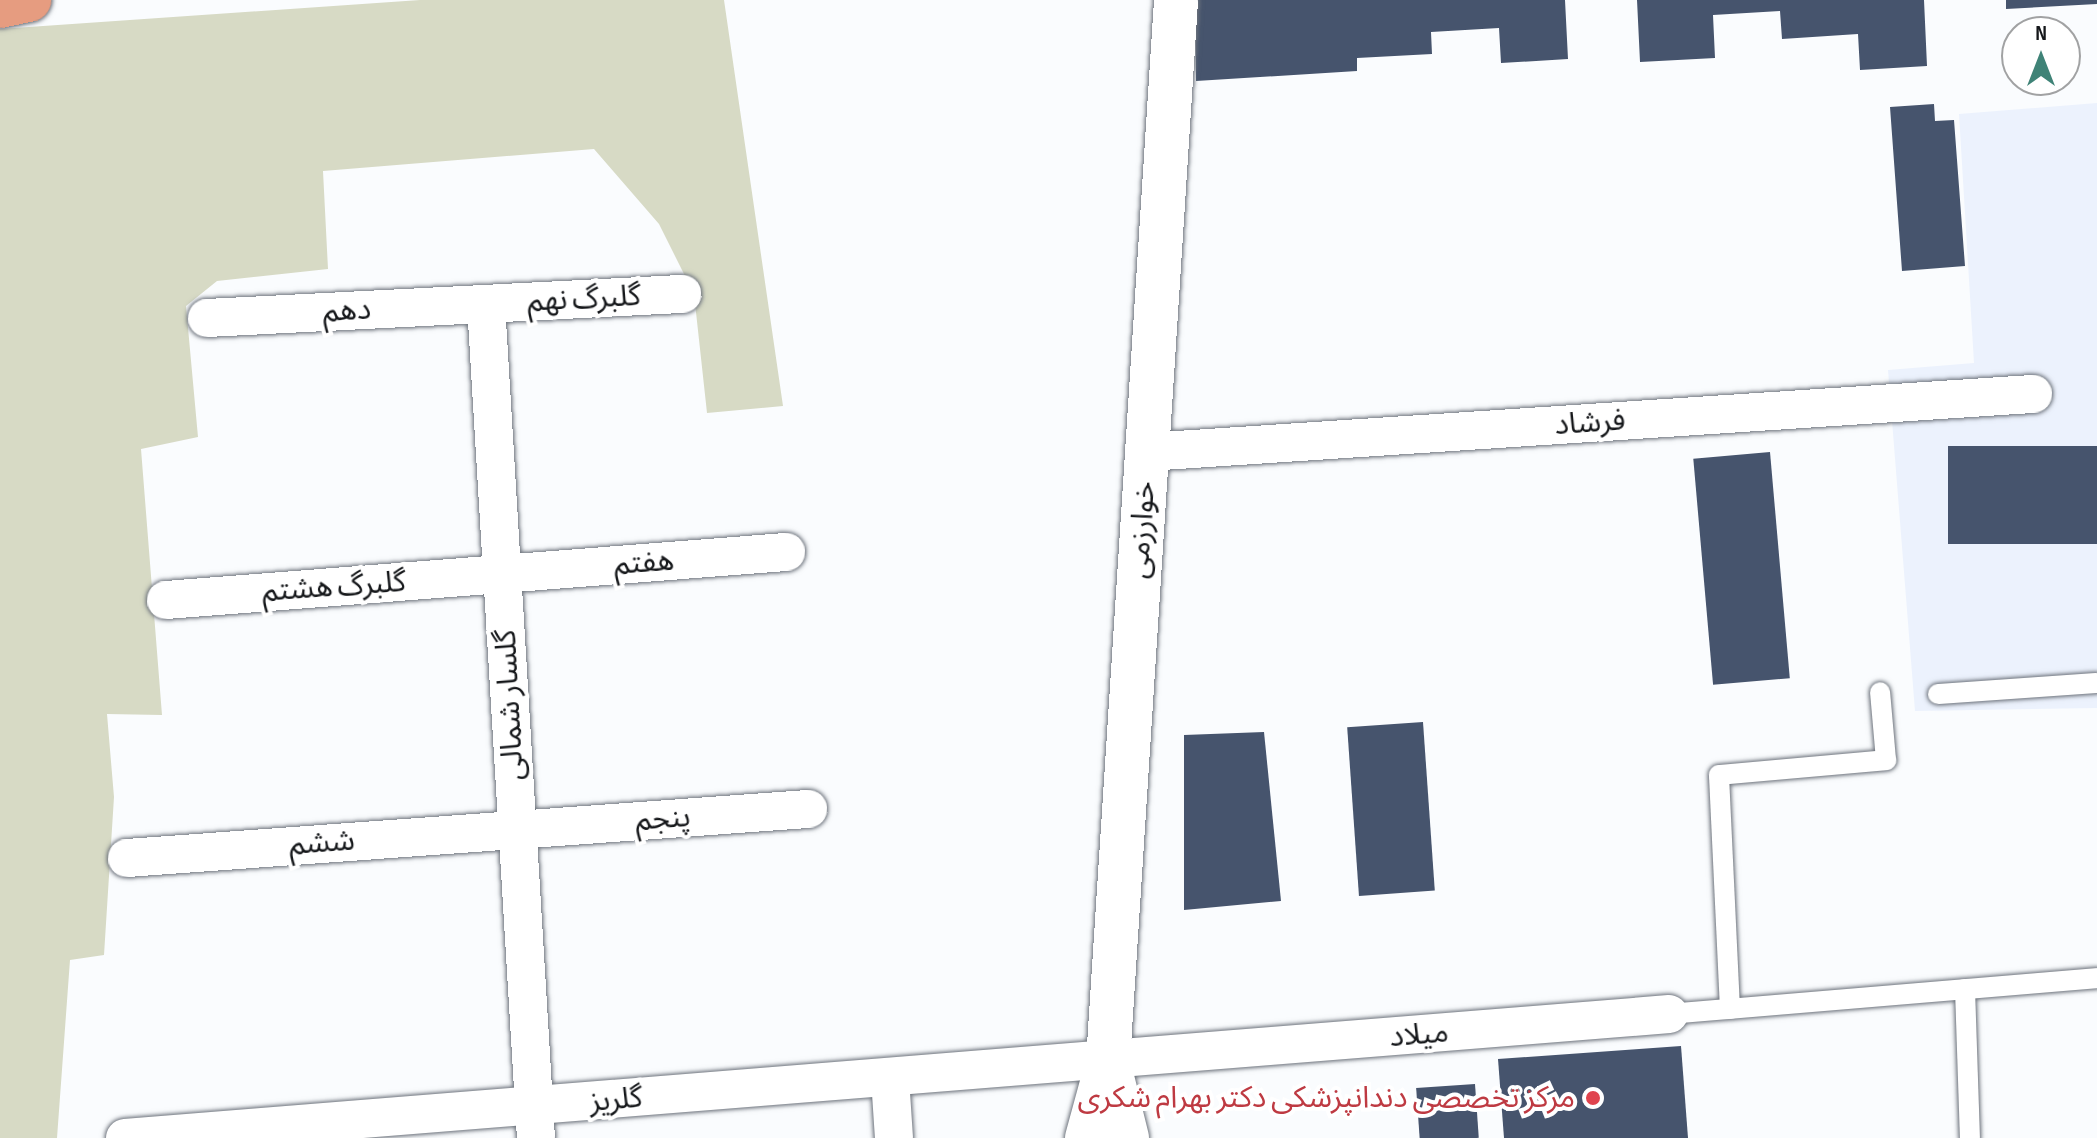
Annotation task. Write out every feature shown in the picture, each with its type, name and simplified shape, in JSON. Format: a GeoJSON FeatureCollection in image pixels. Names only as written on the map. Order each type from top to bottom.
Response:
{"type":"FeatureCollection","features":[{"type":"Feature","properties":{"kind":"highway"},"geometry":{"type":"LineString","coordinates":[[0,6],[29,0]]}},
{"type":"Feature","properties":{"kind":"street","name":"خوارزمی"},"geometry":{"type":"LineString","coordinates":[[1087,1138],[1108,1061],[1176,0]]}},
{"type":"Feature","properties":{"kind":"street","name":"گلبرگ نهم"},"geometry":{"type":"LineString","coordinates":[[486,304],[682,294]]}},
{"type":"Feature","properties":{"kind":"street","name":"دهم"},"geometry":{"type":"LineString","coordinates":[[207,318],[486,304]]}},
{"type":"Feature","properties":{"kind":"street","name":"گلسار شمالی"},"geometry":{"type":"LineString","coordinates":[[486,304],[535,1122]]}},
{"type":"Feature","properties":{"kind":"street","name":"فرشاد"},"geometry":{"type":"LineString","coordinates":[[1147,452],[2033,394]]}},
{"type":"Feature","properties":{"kind":"street","name":"هفتم"},"geometry":{"type":"LineString","coordinates":[[502,574],[786,552]]}},
{"type":"Feature","properties":{"kind":"street","name":"گلبرگ هشتم"},"geometry":{"type":"LineString","coordinates":[[166,600],[502,574]]}},
{"type":"Feature","properties":{"kind":"street","name":"پنجم"},"geometry":{"type":"LineString","coordinates":[[517,828],[808,809]]}},
{"type":"Feature","properties":{"kind":"street","name":"ششم"},"geometry":{"type":"LineString","coordinates":[[127,858],[517,828]]}},
{"type":"Feature","properties":{"kind":"street","name":"میلاد"},"geometry":{"type":"LineString","coordinates":[[1108,1061],[1669,1014]]}},
{"type":"Feature","properties":{"kind":"street","name":"خوارزمی"},"geometry":{"type":"LineString","coordinates":[[1108,1061],[1127,1138]]}},
{"type":"Feature","properties":{"kind":"street","name":"گلریز"},"geometry":{"type":"LineString","coordinates":[[125,1138],[535,1122],[890,1078],[1108,1061]]}},
{"type":"Feature","properties":{"kind":"street"},"geometry":{"type":"LineString","coordinates":[[890,1078],[894,1138]]}},
{"type":"Feature","properties":{"kind":"lane"},"geometry":{"type":"LineString","coordinates":[[1938,694],[2097,683]]}},
{"type":"Feature","properties":{"kind":"lane"},"geometry":{"type":"LineString","coordinates":[[1730,1009],[1719,775],[1886,760],[1880,692]]}},
{"type":"Feature","properties":{"kind":"lane","name":"میلاد"},"geometry":{"type":"LineString","coordinates":[[1669,1014],[2097,978]]}},
{"type":"Feature","properties":{"kind":"lane"},"geometry":{"type":"LineString","coordinates":[[1965,989],[1970,1138]]}},
{"type":"Feature","properties":{"kind":"shaded area"},"geometry":{"type":"Polygon","coordinates":[[[2097,103],[2097,708],[1915,711],[1888,370],[1974,363],[1959,114],[2097,103]]]}},
{"type":"Feature","properties":{"kind":"green space"},"geometry":{"type":"Polygon","coordinates":[[[420,0],[724,0],[783,406],[707,413],[694,294],[659,224],[594,149],[323,171],[328,269],[217,281],[186,306],[198,437],[141,449],[162,715],[107,714],[114,797],[104,955],[70,960],[57,1138],[0,1138],[0,29],[420,0]]]}},
{"type":"Feature","properties":{"kind":"building"},"geometry":{"type":"Polygon","coordinates":[[[1195,0],[1565,0],[1568,59],[1501,63],[1499,28],[1431,32],[1432,54],[1357,58],[1357,71],[1196,81],[1195,0]]]}},
{"type":"Feature","properties":{"kind":"building"},"geometry":{"type":"Polygon","coordinates":[[[1637,0],[1924,0],[1927,66],[1860,70],[1858,34],[1782,39],[1780,11],[1713,15],[1715,58],[1640,62],[1637,0]]]}},
{"type":"Feature","properties":{"kind":"building"},"geometry":{"type":"Polygon","coordinates":[[[2006,0],[2097,0],[2097,4],[2006,9],[2006,0]]]}},
{"type":"Feature","properties":{"kind":"building"},"geometry":{"type":"Polygon","coordinates":[[[1934,104],[1935,121],[1954,120],[1965,266],[1902,271],[1890,107],[1934,104]]]}},
{"type":"Feature","properties":{"kind":"building"},"geometry":{"type":"Polygon","coordinates":[[[1948,446],[2097,446],[2097,544],[1948,544],[1948,446]]]}},
{"type":"Feature","properties":{"kind":"building"},"geometry":{"type":"Polygon","coordinates":[[[1770,452],[1790,678],[1713,685],[1693,459],[1770,452]]]}},
{"type":"Feature","properties":{"kind":"building"},"geometry":{"type":"Polygon","coordinates":[[[1423,722],[1435,891],[1359,896],[1347,727],[1423,722]]]}},
{"type":"Feature","properties":{"kind":"building"},"geometry":{"type":"Polygon","coordinates":[[[1264,732],[1281,901],[1184,910],[1184,735],[1264,732]]]}},
{"type":"Feature","properties":{"kind":"building","name":"مرکز تخصصی دندانپزشکی دکتر بهرام شکری"},"geometry":{"type":"Polygon","coordinates":[[[1681,1046],[1688,1138],[1504,1138],[1498,1059],[1681,1046]]]}},
{"type":"Feature","properties":{"kind":"building"},"geometry":{"type":"Polygon","coordinates":[[[1475,1084],[1479,1138],[1420,1138],[1416,1088],[1475,1084]]]}},
{"type":"Feature","properties":{"kind":"place","name":"مرکز تخصصی دندانپزشکی دکتر بهرام شکری"},"geometry":{"type":"Point","coordinates":[1593,1098]}}]}
